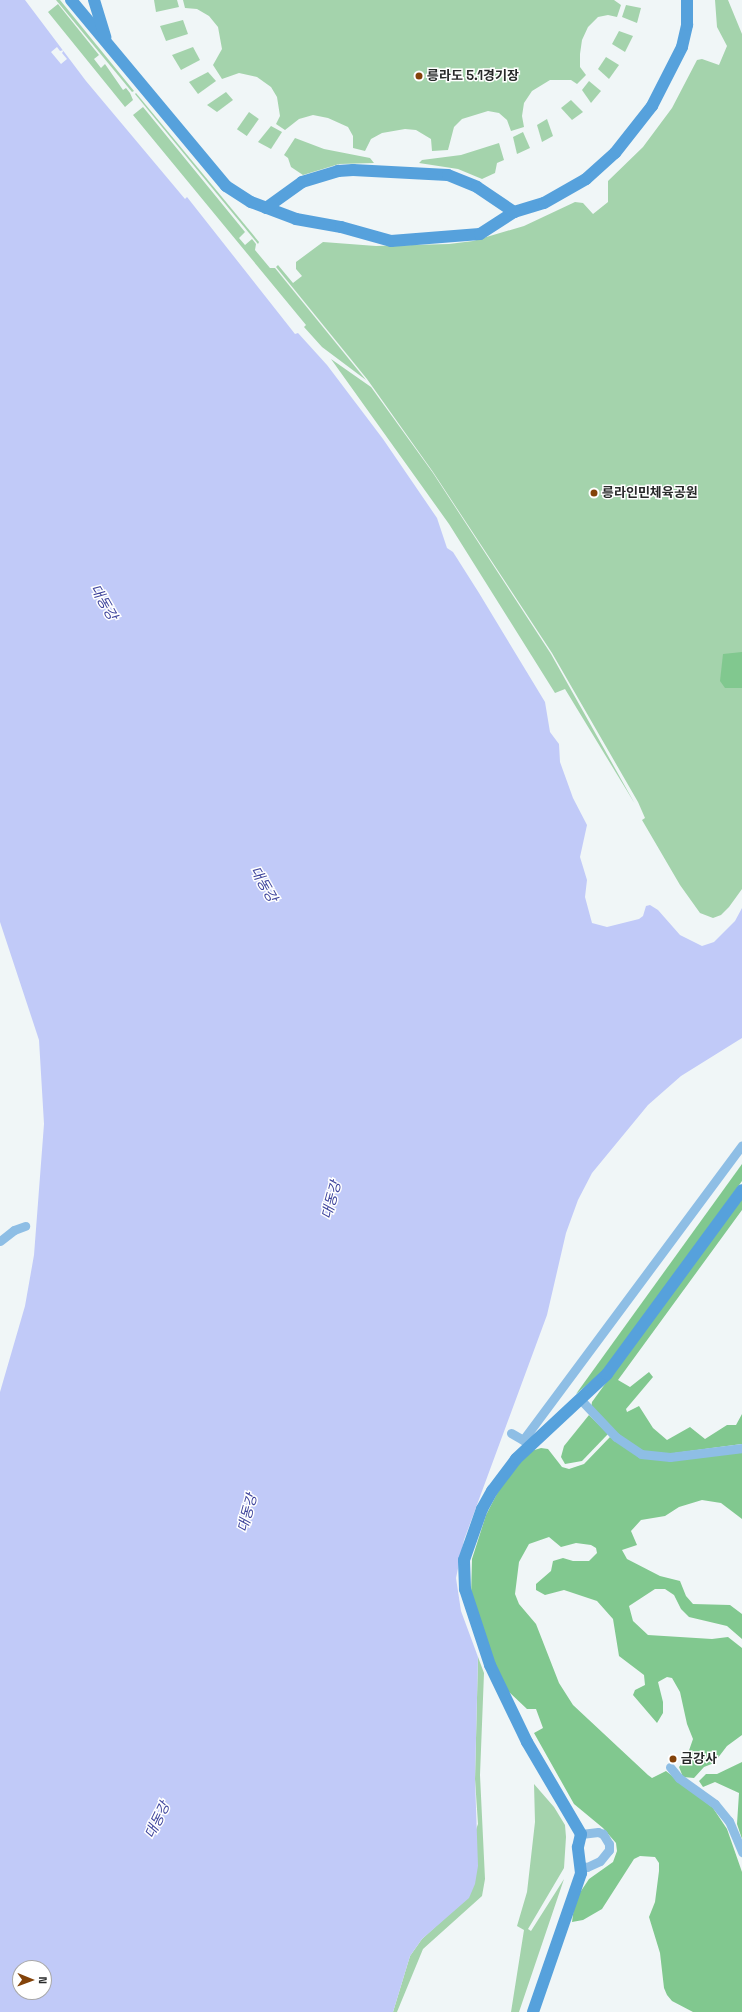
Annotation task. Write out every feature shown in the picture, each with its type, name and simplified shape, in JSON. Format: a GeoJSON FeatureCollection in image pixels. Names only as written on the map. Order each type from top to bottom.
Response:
{"type":"FeatureCollection","features":[{"type":"Feature","properties":{"kind":"street"},"geometry":{"type":"LineString","coordinates":[[71,0],[226,186],[266,208],[315,224],[341,227],[391,241],[480,234],[514,212],[544,203],[586,179],[615,153],[652,106],[682,47],[687,25],[687,0]]}},
{"type":"Feature","properties":{"kind":"street"},"geometry":{"type":"LineString","coordinates":[[94,0],[107,44]]}},
{"type":"Feature","properties":{"kind":"street"},"geometry":{"type":"LineString","coordinates":[[266,208],[302,182],[332,173],[353,170],[443,174],[477,187],[514,212]]}},
{"type":"Feature","properties":{"kind":"street"},"geometry":{"type":"LineString","coordinates":[[511,1433],[523,1440],[742,1145]]}},
{"type":"Feature","properties":{"kind":"street"},"geometry":{"type":"LineString","coordinates":[[533,2012],[575,1892],[581,1866],[578,1847],[581,1834],[575,1819],[527,1742],[490,1665],[465,1589],[464,1560],[474,1528],[492,1491],[516,1459],[551,1424],[581,1400],[607,1374],[742,1190]]}},
{"type":"Feature","properties":{"kind":"street"},"geometry":{"type":"LineString","coordinates":[[0,1241],[14,1230],[25,1226]]}},
{"type":"Feature","properties":{"kind":"street"},"geometry":{"type":"LineString","coordinates":[[581,1400],[616,1437],[641,1454],[670,1457],[742,1448]]}},
{"type":"Feature","properties":{"kind":"street"},"geometry":{"type":"LineString","coordinates":[[670,1767],[679,1778],[715,1804],[729,1821],[742,1852]]}},
{"type":"Feature","properties":{"kind":"street"},"geometry":{"type":"LineString","coordinates":[[581,1834],[598,1832],[603,1834],[609,1844],[609,1850],[600,1861],[587,1867],[581,1866]]}},
{"type":"Feature","properties":{"kind":"green space"},"geometry":{"type":"Polygon","coordinates":[[[56,0],[60,0],[134,91],[132,92],[56,0]]]}},
{"type":"Feature","properties":{"kind":"green space"},"geometry":{"type":"Polygon","coordinates":[[[154,0],[177,0],[179,7],[156,12],[154,0]]]}},
{"type":"Feature","properties":{"kind":"green space","name":"릉라도 5.1경기장"},"geometry":{"type":"Polygon","coordinates":[[[183,0],[614,0],[621,5],[617,17],[608,15],[598,17],[588,27],[582,40],[580,54],[580,67],[586,75],[577,84],[571,80],[550,80],[532,91],[524,103],[522,116],[524,127],[511,131],[507,120],[499,113],[488,111],[462,119],[454,127],[448,150],[432,151],[431,139],[416,130],[405,129],[382,133],[371,139],[365,151],[353,148],[353,136],[348,127],[328,118],[313,115],[299,119],[285,130],[276,124],[280,116],[277,97],[271,87],[257,77],[239,73],[222,79],[213,65],[222,49],[218,27],[209,16],[197,9],[185,8],[183,0]]]}},
{"type":"Feature","properties":{"kind":"green space","name":"릉라인민체육공원"},"geometry":{"type":"Polygon","coordinates":[[[715,0],[728,0],[742,34],[742,889],[721,915],[713,918],[700,913],[680,885],[642,820],[645,818],[638,802],[552,653],[433,472],[367,379],[276,267],[278,265],[293,283],[302,276],[296,269],[296,262],[323,242],[376,246],[449,244],[473,241],[524,226],[575,202],[583,203],[593,214],[608,202],[608,181],[643,147],[672,108],[697,60],[702,59],[719,65],[727,46],[717,27],[715,0]]]}},
{"type":"Feature","properties":{"kind":"green space"},"geometry":{"type":"Polygon","coordinates":[[[58,4],[99,55],[94,59],[101,68],[105,64],[123,90],[126,88],[130,93],[133,100],[125,107],[48,12],[58,4]]]}},
{"type":"Feature","properties":{"kind":"green space"},"geometry":{"type":"Polygon","coordinates":[[[626,5],[641,8],[637,23],[622,17],[626,5]]]}},
{"type":"Feature","properties":{"kind":"green space"},"geometry":{"type":"Polygon","coordinates":[[[183,20],[188,34],[166,41],[160,26],[183,20]]]}},
{"type":"Feature","properties":{"kind":"green space"},"geometry":{"type":"Polygon","coordinates":[[[619,31],[633,36],[625,52],[612,44],[619,31]]]}},
{"type":"Feature","properties":{"kind":"green space"},"geometry":{"type":"Polygon","coordinates":[[[193,47],[200,60],[181,70],[172,55],[193,47]]]}},
{"type":"Feature","properties":{"kind":"green space"},"geometry":{"type":"Polygon","coordinates":[[[606,57],[619,65],[609,79],[598,69],[606,57]]]}},
{"type":"Feature","properties":{"kind":"green space"},"geometry":{"type":"Polygon","coordinates":[[[208,72],[216,81],[198,94],[189,82],[208,72]]]}},
{"type":"Feature","properties":{"kind":"green space"},"geometry":{"type":"Polygon","coordinates":[[[589,81],[601,91],[591,103],[582,90],[589,81]]]}},
{"type":"Feature","properties":{"kind":"green space"},"geometry":{"type":"Polygon","coordinates":[[[226,92],[233,100],[217,112],[207,105],[226,92]]]}},
{"type":"Feature","properties":{"kind":"green space"},"geometry":{"type":"Polygon","coordinates":[[[136,93],[259,242],[258,244],[135,94],[136,93]]]}},
{"type":"Feature","properties":{"kind":"green space"},"geometry":{"type":"Polygon","coordinates":[[[571,100],[583,112],[572,120],[561,108],[571,100]]]}},
{"type":"Feature","properties":{"kind":"green space"},"geometry":{"type":"Polygon","coordinates":[[[143,107],[245,232],[239,238],[245,245],[252,239],[256,244],[255,250],[270,268],[275,268],[366,380],[322,347],[304,327],[306,325],[133,115],[143,107]]]}},
{"type":"Feature","properties":{"kind":"green space"},"geometry":{"type":"Polygon","coordinates":[[[249,112],[259,119],[247,136],[237,129],[249,112]]]}},
{"type":"Feature","properties":{"kind":"green space"},"geometry":{"type":"Polygon","coordinates":[[[547,119],[553,136],[542,142],[537,125],[547,119]]]}},
{"type":"Feature","properties":{"kind":"green space"},"geometry":{"type":"Polygon","coordinates":[[[271,126],[282,132],[271,149],[258,142],[271,126]]]}},
{"type":"Feature","properties":{"kind":"green space"},"geometry":{"type":"Polygon","coordinates":[[[523,132],[530,148],[517,154],[513,137],[523,132]]]}},
{"type":"Feature","properties":{"kind":"green space"},"geometry":{"type":"Polygon","coordinates":[[[295,138],[324,149],[370,158],[374,163],[339,164],[303,175],[291,167],[288,158],[284,155],[295,138]]]}},
{"type":"Feature","properties":{"kind":"green space"},"geometry":{"type":"Polygon","coordinates":[[[499,143],[504,160],[497,163],[495,173],[482,179],[458,169],[419,163],[422,160],[461,155],[499,143]]]}},
{"type":"Feature","properties":{"kind":"green space"},"geometry":{"type":"Polygon","coordinates":[[[331,359],[371,387],[433,473],[551,654],[635,804],[565,689],[555,693],[449,524],[331,359]]]}},
{"type":"Feature","properties":{"kind":"green space"},"geometry":{"type":"Polygon","coordinates":[[[742,652],[742,688],[725,688],[720,681],[723,654],[742,652]]]}},
{"type":"Feature","properties":{"kind":"green space"},"geometry":{"type":"Polygon","coordinates":[[[742,1164],[742,1181],[605,1370],[576,1394],[742,1164]]]}},
{"type":"Feature","properties":{"kind":"green space"},"geometry":{"type":"Polygon","coordinates":[[[742,1195],[742,1210],[618,1380],[630,1387],[649,1372],[653,1377],[626,1409],[627,1412],[639,1406],[653,1428],[667,1440],[690,1427],[705,1439],[727,1425],[736,1425],[742,1414],[742,1444],[667,1454],[641,1451],[617,1433],[591,1408],[592,1402],[742,1195]]]}},
{"type":"Feature","properties":{"kind":"green space"},"geometry":{"type":"Polygon","coordinates":[[[589,1415],[608,1434],[582,1461],[565,1464],[561,1457],[564,1446],[589,1415]]]}},
{"type":"Feature","properties":{"kind":"green space"},"geometry":{"type":"Polygon","coordinates":[[[610,1437],[641,1457],[742,1451],[742,1519],[721,1503],[702,1500],[679,1507],[665,1516],[641,1520],[631,1531],[637,1545],[622,1550],[627,1559],[660,1576],[680,1581],[686,1596],[693,1604],[730,1605],[742,1614],[742,1639],[727,1626],[689,1617],[681,1609],[674,1595],[665,1589],[655,1589],[629,1606],[633,1621],[648,1635],[712,1639],[728,1637],[742,1648],[742,1735],[727,1746],[714,1763],[704,1767],[694,1778],[683,1777],[679,1767],[686,1759],[693,1739],[687,1724],[680,1692],[672,1678],[667,1677],[658,1682],[663,1702],[663,1713],[657,1723],[633,1695],[635,1690],[645,1685],[644,1675],[619,1656],[613,1619],[597,1601],[564,1590],[545,1595],[536,1590],[536,1584],[551,1571],[553,1561],[563,1558],[573,1561],[589,1561],[597,1553],[596,1548],[591,1545],[576,1543],[561,1547],[549,1537],[529,1544],[519,1562],[515,1594],[519,1604],[536,1624],[559,1683],[573,1705],[652,1778],[666,1771],[713,1808],[727,1829],[742,1872],[742,2012],[693,2012],[672,2001],[667,1995],[664,1988],[660,1953],[649,1917],[655,1902],[659,1871],[659,1863],[655,1857],[640,1856],[634,1859],[602,1909],[583,1920],[572,1922],[575,1900],[589,1879],[613,1862],[617,1851],[616,1843],[603,1828],[574,1804],[534,1733],[543,1728],[536,1709],[527,1709],[506,1689],[496,1669],[471,1597],[472,1559],[486,1515],[500,1488],[528,1452],[541,1448],[548,1449],[562,1467],[569,1469],[584,1464],[610,1437]]]}},
{"type":"Feature","properties":{"kind":"green space"},"geometry":{"type":"Polygon","coordinates":[[[478,1657],[484,1673],[480,1775],[485,1879],[482,1896],[423,1949],[397,2012],[393,2012],[410,1956],[422,1939],[445,1918],[478,1824],[475,1779],[478,1657]]]}},
{"type":"Feature","properties":{"kind":"green space"},"geometry":{"type":"Polygon","coordinates":[[[742,1762],[742,1839],[737,1824],[739,1793],[715,1782],[703,1787],[699,1781],[706,1774],[717,1774],[742,1762]]]}},
{"type":"Feature","properties":{"kind":"green space"},"geometry":{"type":"Polygon","coordinates":[[[534,1784],[554,1807],[565,1825],[566,1837],[564,1868],[528,1929],[531,1931],[564,1879],[519,2012],[511,2012],[524,1930],[517,1926],[527,1892],[535,1822],[534,1784]]]}},
{"type":"Feature","properties":{"kind":"water","name":"대동강"},"geometry":{"type":"Polygon","coordinates":[[[0,0],[25,0],[86,81],[185,199],[187,197],[295,334],[298,333],[327,365],[383,439],[437,518],[447,548],[453,552],[545,702],[550,732],[559,744],[560,762],[573,798],[587,825],[580,857],[587,880],[585,897],[592,923],[607,927],[639,919],[643,916],[646,906],[650,905],[658,910],[680,935],[702,946],[714,942],[735,921],[742,908],[742,1038],[681,1076],[648,1105],[592,1173],[578,1200],[566,1233],[547,1315],[464,1540],[456,1578],[461,1611],[478,1657],[475,1779],[478,1866],[475,1884],[469,1898],[422,1939],[410,1956],[393,2012],[0,2012],[0,1392],[25,1306],[34,1255],[44,1124],[39,1040],[0,922],[0,0]]]}},
{"type":"Feature","properties":{"kind":"pier"},"geometry":{"type":"Polygon","coordinates":[[[57,47],[60,51],[64,50],[62,53],[67,59],[61,64],[51,52],[57,47]]]}},
{"type":"Feature","properties":{"kind":"place","name":"릉라도 5.1경기장"},"geometry":{"type":"Point","coordinates":[419,76]}},
{"type":"Feature","properties":{"kind":"place","name":"릉라인민체육공원"},"geometry":{"type":"Point","coordinates":[594,493]}},
{"type":"Feature","properties":{"kind":"place","name":"금강사"},"geometry":{"type":"Point","coordinates":[673,1759]}}]}
